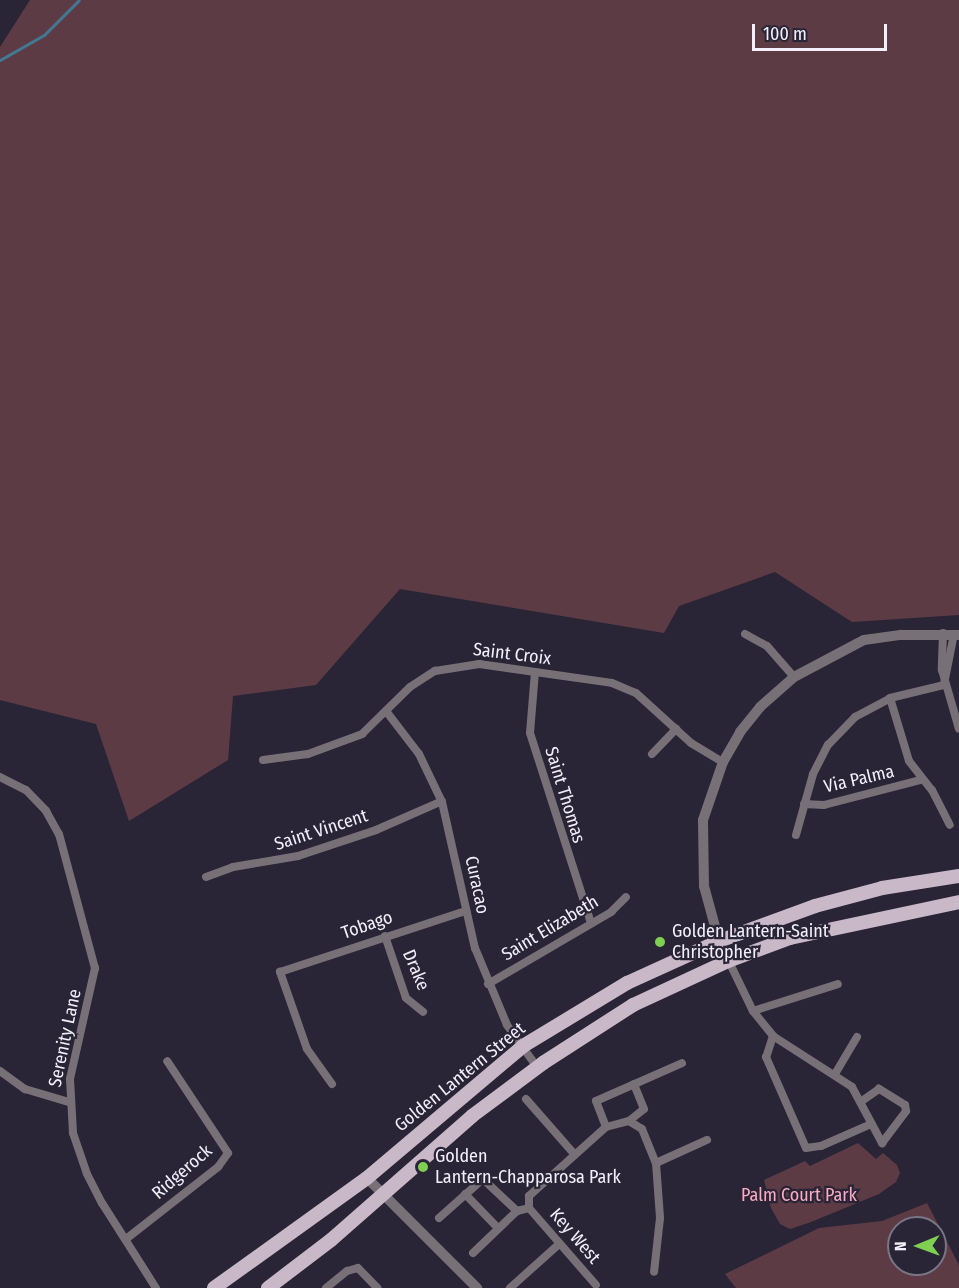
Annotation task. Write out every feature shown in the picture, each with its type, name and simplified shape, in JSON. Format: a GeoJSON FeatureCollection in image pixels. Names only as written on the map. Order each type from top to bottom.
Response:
{"type":"FeatureCollection","features":[{"type":"Feature","properties":{"kind":"main road","name":"Golden Lantern Street"},"geometry":{"type":"LineString","coordinates":[[214,1288],[367,1178],[523,1046],[627,983],[719,941],[849,896],[959,876]]}},
{"type":"Feature","properties":{"kind":"main road"},"geometry":{"type":"LineString","coordinates":[[268,1288],[384,1194],[472,1116],[537,1067],[633,1005],[728,961],[819,930],[959,902]]}},
{"type":"Feature","properties":{"kind":"street"},"geometry":{"type":"LineString","coordinates":[[745,634],[767,646],[794,677]]}},
{"type":"Feature","properties":{"kind":"street"},"geometry":{"type":"LineString","coordinates":[[862,1101],[879,1089],[906,1108],[882,1143],[862,1101],[835,1074],[773,1036],[753,1011],[719,941],[704,886],[703,820],[723,762],[760,707],[794,677],[864,640],[952,634],[944,685],[959,729]]}},
{"type":"Feature","properties":{"kind":"street","name":"Saint Croix"},"geometry":{"type":"LineString","coordinates":[[263,760],[308,754],[362,734],[410,687],[454,665],[479,664],[620,687],[636,693],[691,743],[723,762]]}},
{"type":"Feature","properties":{"kind":"street","name":"Saint Thomas"},"geometry":{"type":"LineString","coordinates":[[536,672],[530,733],[591,923]]}},
{"type":"Feature","properties":{"kind":"street"},"geometry":{"type":"LineString","coordinates":[[796,835],[813,774],[828,745],[855,717],[890,698],[944,685]]}},
{"type":"Feature","properties":{"kind":"street"},"geometry":{"type":"LineString","coordinates":[[890,698],[903,748],[921,780],[932,790],[950,825]]}},
{"type":"Feature","properties":{"kind":"street","name":"Curacao"},"geometry":{"type":"LineString","coordinates":[[386,711],[419,754],[442,801],[465,911],[488,984],[507,1025],[537,1067]]}},
{"type":"Feature","properties":{"kind":"street"},"geometry":{"type":"LineString","coordinates":[[652,754],[676,729]]}},
{"type":"Feature","properties":{"kind":"street","name":"Serenity Lane"},"geometry":{"type":"LineString","coordinates":[[0,777],[26,790],[46,811],[58,834],[93,949],[93,989],[70,1079],[69,1102],[73,1133],[87,1174],[156,1288]]}},
{"type":"Feature","properties":{"kind":"street","name":"Via Palma"},"geometry":{"type":"LineString","coordinates":[[804,804],[824,805],[921,780]]}},
{"type":"Feature","properties":{"kind":"street","name":"Saint Vincent"},"geometry":{"type":"LineString","coordinates":[[206,877],[233,867],[298,856],[376,830],[442,801]]}},
{"type":"Feature","properties":{"kind":"street","name":"Saint Elizabeth"},"geometry":{"type":"LineString","coordinates":[[488,984],[591,923],[626,897]]}},
{"type":"Feature","properties":{"kind":"street","name":"Tobago"},"geometry":{"type":"LineString","coordinates":[[332,1084],[307,1049],[280,972],[465,911]]}},
{"type":"Feature","properties":{"kind":"street","name":"Drake"},"geometry":{"type":"LineString","coordinates":[[385,936],[406,998],[423,1012]]}},
{"type":"Feature","properties":{"kind":"street"},"geometry":{"type":"LineString","coordinates":[[753,1011],[838,984]]}},
{"type":"Feature","properties":{"kind":"street"},"geometry":{"type":"LineString","coordinates":[[773,1036],[766,1057],[806,1148],[821,1146],[871,1124]]}},
{"type":"Feature","properties":{"kind":"street"},"geometry":{"type":"LineString","coordinates":[[835,1074],[857,1037]]}},
{"type":"Feature","properties":{"kind":"street","name":"Ridgerock"},"geometry":{"type":"LineString","coordinates":[[126,1239],[218,1167],[228,1153],[167,1061]]}},
{"type":"Feature","properties":{"kind":"street"},"geometry":{"type":"LineString","coordinates":[[606,1127],[596,1101],[682,1063]]}},
{"type":"Feature","properties":{"kind":"street"},"geometry":{"type":"LineString","coordinates":[[0,1071],[25,1089],[69,1102]]}},
{"type":"Feature","properties":{"kind":"street"},"geometry":{"type":"LineString","coordinates":[[473,1253],[517,1211],[529,1208],[529,1196],[606,1127],[629,1121],[644,1109],[634,1084]]}},
{"type":"Feature","properties":{"kind":"street"},"geometry":{"type":"LineString","coordinates":[[526,1099],[575,1155]]}},
{"type":"Feature","properties":{"kind":"street"},"geometry":{"type":"LineString","coordinates":[[629,1121],[642,1129],[656,1163],[660,1218],[654,1272]]}},
{"type":"Feature","properties":{"kind":"street"},"geometry":{"type":"LineString","coordinates":[[656,1163],[706,1140]]}},
{"type":"Feature","properties":{"kind":"street"},"geometry":{"type":"LineString","coordinates":[[367,1178],[477,1288]]}},
{"type":"Feature","properties":{"kind":"street"},"geometry":{"type":"LineString","coordinates":[[439,1218],[483,1179],[517,1211]]}},
{"type":"Feature","properties":{"kind":"street"},"geometry":{"type":"LineString","coordinates":[[465,1194],[498,1228]]}},
{"type":"Feature","properties":{"kind":"street","name":"Key West"},"geometry":{"type":"LineString","coordinates":[[529,1208],[596,1285]]}},
{"type":"Feature","properties":{"kind":"street"},"geometry":{"type":"LineString","coordinates":[[510,1288],[559,1244]]}},
{"type":"Feature","properties":{"kind":"street"},"geometry":{"type":"LineString","coordinates":[[326,1288],[351,1268],[364,1273],[376,1288]]}},
{"type":"Feature","properties":{"kind":"green space"},"geometry":{"type":"Polygon","coordinates":[[[30,0],[959,0],[959,615],[852,622],[775,572],[679,606],[664,633],[400,589],[316,685],[233,696],[228,760],[129,821],[96,724],[0,700],[0,47],[30,0]]]}},
{"type":"Feature","properties":{"kind":"green space","name":"Palm Court Park"},"geometry":{"type":"Polygon","coordinates":[[[858,1143],[876,1159],[883,1153],[897,1165],[900,1173],[896,1182],[879,1194],[811,1222],[790,1229],[780,1224],[771,1208],[764,1180],[805,1161],[810,1166],[858,1143]]]}},
{"type":"Feature","properties":{"kind":"green space"},"geometry":{"type":"Polygon","coordinates":[[[927,1203],[934,1216],[894,1216],[927,1203]]]}},
{"type":"Feature","properties":{"kind":"green space"},"geometry":{"type":"Polygon","coordinates":[[[887,1219],[887,1276],[947,1276],[947,1242],[959,1265],[959,1288],[736,1288],[725,1274],[819,1228],[887,1219]]]}},
{"type":"Feature","properties":{"kind":"waterway"},"geometry":{"type":"LineString","coordinates":[[0,60],[44,35],[79,0]]}},
{"type":"Feature","properties":{"kind":"place","name":"Golden Lantern-Saint Christopher"},"geometry":{"type":"Point","coordinates":[660,942]}},
{"type":"Feature","properties":{"kind":"place","name":"Golden Lantern-Chapparosa Park"},"geometry":{"type":"Point","coordinates":[423,1167]}}]}
